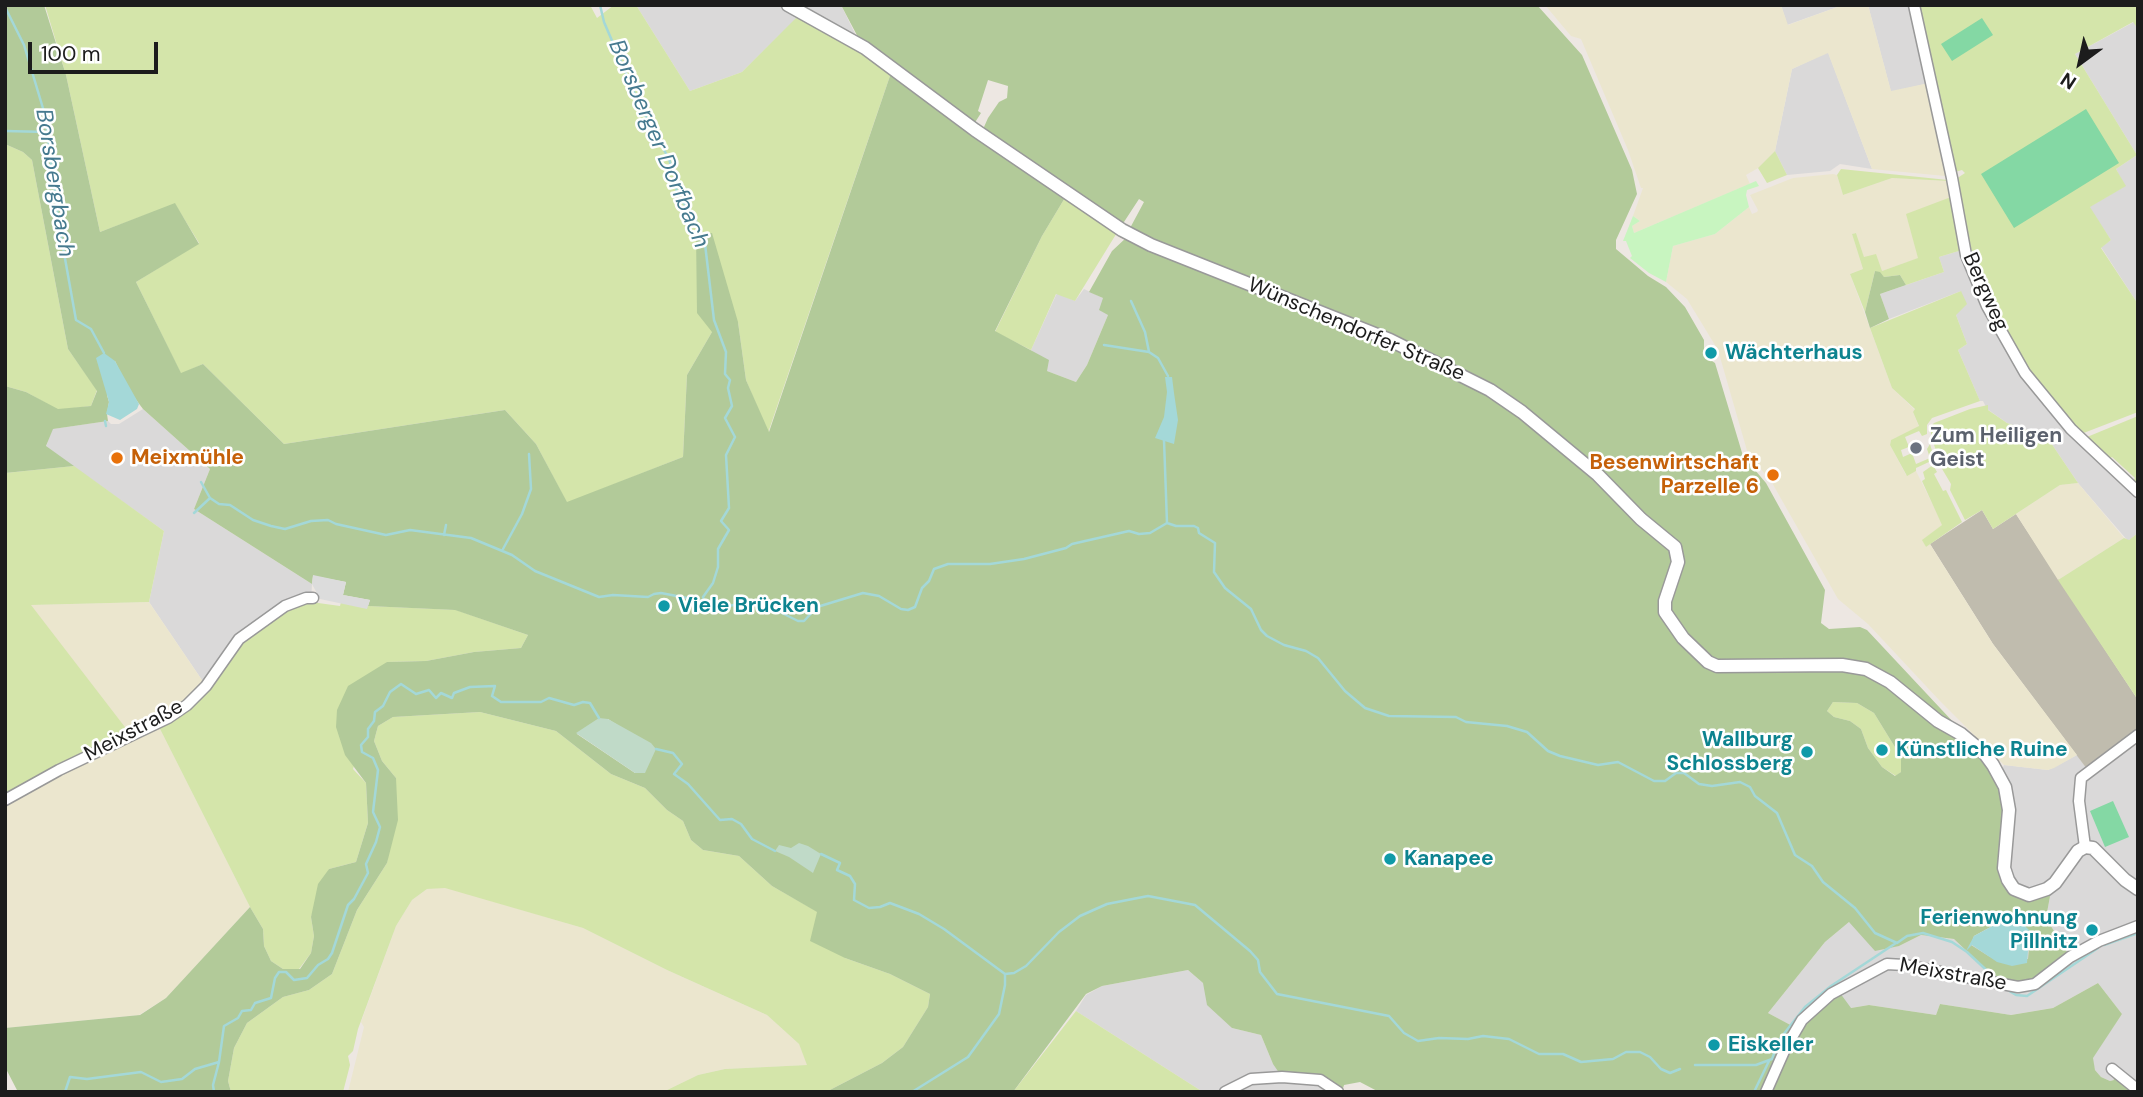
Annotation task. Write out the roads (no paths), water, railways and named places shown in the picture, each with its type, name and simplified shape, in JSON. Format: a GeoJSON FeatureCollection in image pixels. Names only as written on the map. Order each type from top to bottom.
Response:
{"type":"FeatureCollection","features":[{"type":"Feature","properties":{"kind":"street","name":"Wünschendorfer Straße"},"geometry":{"type":"LineString","coordinates":[[788,5],[844,35],[894,68],[975,130],[1122,230],[1151,245],[1412,350],[1490,390],[1522,412],[1598,475],[1641,519],[1675,547],[1678,562],[1665,601],[1665,612],[1683,638],[1708,662],[1726,666],[1855,667],[1878,674],[1985,754],[2005,788],[2009,810],[2004,868],[2014,889],[2029,895],[2047,889],[2055,883],[2078,851],[2085,847]]}},
{"type":"Feature","properties":{"kind":"street","name":"Bergweg"},"geometry":{"type":"LineString","coordinates":[[1914,5],[1966,255],[1987,306],[2025,373],[2071,429],[2138,492]]}},
{"type":"Feature","properties":{"kind":"street","name":"Meixstraße"},"geometry":{"type":"LineString","coordinates":[[5,800],[168,718],[187,705],[206,686],[239,639],[285,606],[313,598]]}},
{"type":"Feature","properties":{"kind":"street"},"geometry":{"type":"LineString","coordinates":[[2138,735],[2081,778],[2079,801],[2085,847],[2093,848],[2125,880],[2138,889]]}},
{"type":"Feature","properties":{"kind":"street","name":"Meixstraße"},"geometry":{"type":"LineString","coordinates":[[1766,1092],[1785,1049],[1802,1020],[1831,994],[1887,964],[1992,980],[2018,987],[2035,984],[2070,957],[2099,941],[2138,926]]}},
{"type":"Feature","properties":{"kind":"street"},"geometry":{"type":"LineString","coordinates":[[2112,1069],[2138,1090]]}},
{"type":"Feature","properties":{"kind":"street"},"geometry":{"type":"LineString","coordinates":[[1225,1092],[1251,1079],[1282,1077],[1320,1080],[1338,1092]]}},
{"type":"Feature","properties":{"kind":"water"},"geometry":{"type":"Polygon","coordinates":[[[104,353],[115,361],[139,404],[137,409],[120,420],[106,414],[109,402],[96,358],[104,353]]]}},
{"type":"Feature","properties":{"kind":"water"},"geometry":{"type":"Polygon","coordinates":[[[1165,377],[1172,377],[1178,420],[1174,444],[1155,438],[1164,417],[1167,392],[1165,377]]]}},
{"type":"Feature","properties":{"kind":"water"},"geometry":{"type":"Polygon","coordinates":[[[2020,921],[2033,934],[2027,963],[2012,966],[1997,962],[1972,945],[1966,951],[1974,936],[1998,923],[2020,921]]]}},
{"type":"Feature","properties":{"kind":"waterway","name":"Borsberger Dorfbach"},"geometry":{"type":"LineString","coordinates":[[600,5],[604,22],[640,106],[669,159],[677,195],[694,216],[705,244],[714,320],[726,352],[725,374],[730,380],[728,388],[732,406],[725,418],[735,437],[726,455],[729,508],[721,521],[729,530],[718,549],[718,567],[713,583],[703,597],[704,601]]}},
{"type":"Feature","properties":{"kind":"waterway","name":"Borsbergbach"},"geometry":{"type":"LineString","coordinates":[[5,7],[24,45],[45,115],[59,225],[76,320],[91,329],[104,353]]}},
{"type":"Feature","properties":{"kind":"waterway"},"geometry":{"type":"LineString","coordinates":[[5,131],[47,132]]}},
{"type":"Feature","properties":{"kind":"waterway"},"geometry":{"type":"LineString","coordinates":[[1131,301],[1145,332],[1149,352],[1158,358],[1168,376]]}},
{"type":"Feature","properties":{"kind":"waterway"},"geometry":{"type":"LineString","coordinates":[[1104,345],[1149,352]]}},
{"type":"Feature","properties":{"kind":"waterway"},"geometry":{"type":"LineString","coordinates":[[105,421],[106,426]]}},
{"type":"Feature","properties":{"kind":"waterway"},"geometry":{"type":"LineString","coordinates":[[1164,440],[1167,523]]}},
{"type":"Feature","properties":{"kind":"waterway"},"geometry":{"type":"LineString","coordinates":[[503,549],[522,514],[531,489],[529,454]]}},
{"type":"Feature","properties":{"kind":"waterway"},"geometry":{"type":"LineString","coordinates":[[201,482],[210,498],[219,504],[230,505],[253,520],[271,526],[285,529],[311,521],[328,520],[386,535],[410,530],[471,538],[512,555],[535,571],[599,597],[648,597],[661,593],[729,606],[756,600],[798,621],[804,621],[817,607],[863,593],[879,596],[901,609],[908,610],[915,607],[922,588],[929,581],[934,569],[948,564],[990,564],[1024,559],[1072,544],[1129,531],[1150,533],[1167,523],[1194,526],[1199,533],[1215,543],[1214,572],[1225,588],[1251,609],[1261,630],[1284,645],[1306,651],[1318,658],[1345,691],[1365,708],[1389,716],[1456,717],[1466,722],[1507,726],[1527,732],[1548,751],[1560,756],[1598,765],[1618,762],[1654,781],[1665,781],[1676,773],[1684,773],[1699,784],[1712,786],[1740,782],[1750,787],[1755,796],[1777,813],[1795,855],[1812,866],[1823,882],[1855,908],[1875,933],[1897,943],[1907,936],[1923,933],[1952,942],[1996,979]]}},
{"type":"Feature","properties":{"kind":"waterway"},"geometry":{"type":"LineString","coordinates":[[194,513],[209,499]]}},
{"type":"Feature","properties":{"kind":"waterway"},"geometry":{"type":"LineString","coordinates":[[444,535],[446,525]]}},
{"type":"Feature","properties":{"kind":"waterway"},"geometry":{"type":"LineString","coordinates":[[65,1092],[70,1077],[87,1079],[141,1072],[161,1082],[182,1079],[195,1069],[219,1062],[224,1026],[238,1018],[242,1011],[251,1010],[255,1003],[271,998],[279,972],[286,972],[294,980],[307,978],[318,965],[328,959],[348,905],[368,873],[366,864],[380,827],[373,812],[378,770],[373,758],[362,752],[361,745],[368,737],[368,729],[374,721],[375,712],[383,706],[390,692],[401,684],[416,694],[429,690],[436,698],[441,693],[452,698],[454,693],[470,687],[495,686],[492,696],[501,702],[541,702],[549,698],[574,705],[590,703],[599,718]]}},
{"type":"Feature","properties":{"kind":"waterway"},"geometry":{"type":"LineString","coordinates":[[656,749],[673,753],[682,764],[674,774],[688,784],[720,820],[732,819],[741,824],[752,839],[775,851]]}},
{"type":"Feature","properties":{"kind":"waterway"},"geometry":{"type":"LineString","coordinates":[[821,854],[840,863],[837,870],[850,876],[855,884],[854,900],[869,908],[890,903],[919,914],[1005,974],[1014,973],[1026,966],[1059,932],[1080,916],[1107,904],[1148,896],[1195,905],[1250,951],[1258,960],[1260,972],[1277,994],[1389,1016],[1404,1033],[1418,1041],[1483,1036],[1509,1039],[1539,1054],[1563,1054],[1581,1062],[1613,1059],[1626,1052],[1640,1052],[1670,1073],[1680,1069]]}},
{"type":"Feature","properties":{"kind":"waterway"},"geometry":{"type":"LineString","coordinates":[[2104,945],[2138,933]]}},
{"type":"Feature","properties":{"kind":"waterway"},"geometry":{"type":"LineString","coordinates":[[1695,1065],[1756,1065],[1772,1059],[1779,1040],[1805,1007],[1831,986],[1896,943]]}},
{"type":"Feature","properties":{"kind":"waterway"},"geometry":{"type":"LineString","coordinates":[[2006,989],[2016,995],[2027,996],[2098,948]]}},
{"type":"Feature","properties":{"kind":"waterway"},"geometry":{"type":"LineString","coordinates":[[912,1092],[968,1057],[999,1014],[1005,974]]}},
{"type":"Feature","properties":{"kind":"waterway"},"geometry":{"type":"LineString","coordinates":[[1754,1092],[1769,1061]]}},
{"type":"Feature","properties":{"kind":"waterway"},"geometry":{"type":"LineString","coordinates":[[214,1092],[213,1085],[219,1062]]}},
{"type":"Feature","properties":{"kind":"place","name":"Wächterhaus"},"geometry":{"type":"Point","coordinates":[1711,353]}},
{"type":"Feature","properties":{"kind":"place","name":"Zum Heiligen Geist"},"geometry":{"type":"Point","coordinates":[1916,448]}},
{"type":"Feature","properties":{"kind":"place","name":"Meixmühle"},"geometry":{"type":"Point","coordinates":[117,458]}},
{"type":"Feature","properties":{"kind":"place","name":"Besenwirtschaft Parzelle 6"},"geometry":{"type":"Point","coordinates":[1773,475]}},
{"type":"Feature","properties":{"kind":"place","name":"Viele Brücken"},"geometry":{"type":"Point","coordinates":[664,606]}},
{"type":"Feature","properties":{"kind":"place","name":"Künstliche Ruine"},"geometry":{"type":"Point","coordinates":[1882,750]}},
{"type":"Feature","properties":{"kind":"place","name":"Wallburg Schlossberg"},"geometry":{"type":"Point","coordinates":[1807,752]}},
{"type":"Feature","properties":{"kind":"place","name":"Kanapee"},"geometry":{"type":"Point","coordinates":[1390,859]}},
{"type":"Feature","properties":{"kind":"place","name":"Ferienwohnung Pillnitz"},"geometry":{"type":"Point","coordinates":[2092,930]}},
{"type":"Feature","properties":{"kind":"place","name":"Eiskeller"},"geometry":{"type":"Point","coordinates":[1714,1045]}}]}
